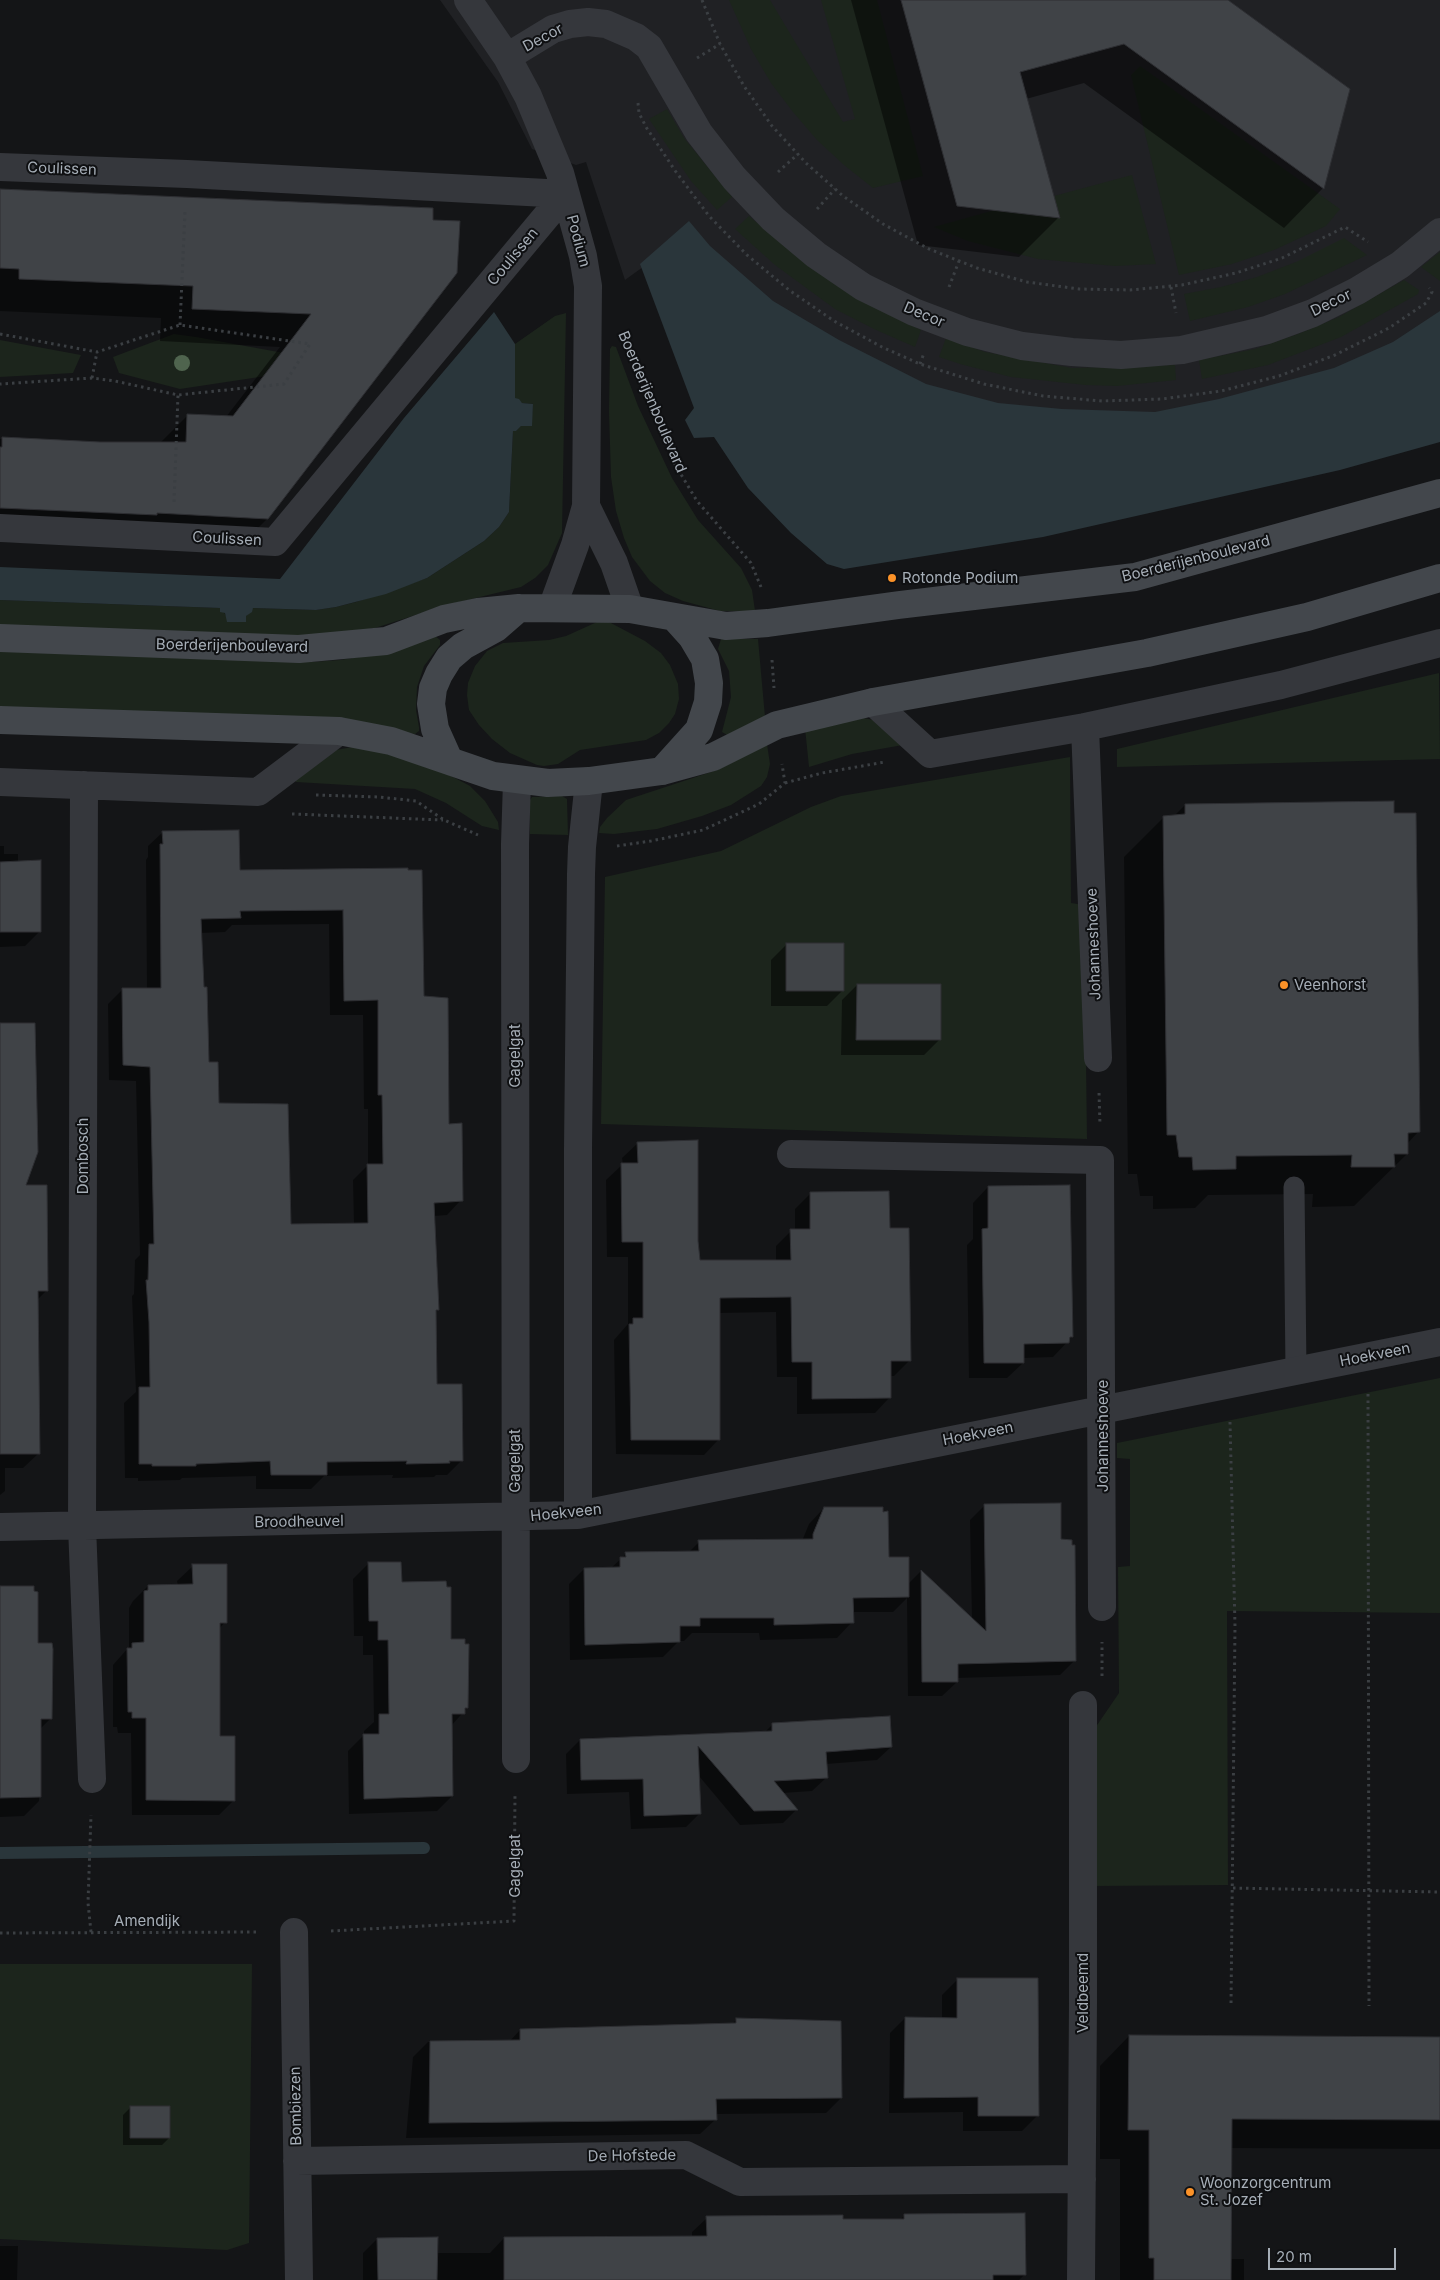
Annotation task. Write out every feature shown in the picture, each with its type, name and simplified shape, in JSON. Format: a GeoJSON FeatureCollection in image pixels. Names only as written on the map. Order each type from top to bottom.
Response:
{"type":"FeatureCollection","features":[{"type":"Feature","properties":{"kind":"main road","name":"Boerderijenboulevard"},"geometry":{"type":"LineString","coordinates":[[0,638],[299,649],[386,641],[444,619],[478,612],[519,608],[630,609],[726,626],[768,623],[899,605],[1135,577],[1440,493]]}},
{"type":"Feature","properties":{"kind":"main road"},"geometry":{"type":"LineString","coordinates":[[0,720],[339,731],[392,740],[448,758],[472,769],[518,780],[548,784],[589,781],[662,771],[712,757],[777,725],[873,702],[1147,653],[1307,617],[1440,578]]}},
{"type":"Feature","properties":{"kind":"main road"},"geometry":{"type":"LineString","coordinates":[[448,758],[436,729],[431,704],[433,688],[439,674],[449,658],[463,646],[496,628],[519,608]]}},
{"type":"Feature","properties":{"kind":"main road"},"geometry":{"type":"LineString","coordinates":[[662,771],[699,730],[708,702],[709,683],[705,659],[692,637],[674,617]]}},
{"type":"Feature","properties":{"kind":"street","name":"Podium"},"geometry":{"type":"LineString","coordinates":[[468,0],[507,57],[528,96],[560,173],[584,256],[588,286],[586,506],[575,545],[552,608]]}},
{"type":"Feature","properties":{"kind":"street","name":"Decor"},"geometry":{"type":"LineString","coordinates":[[507,57],[553,29],[570,24],[588,22],[606,24],[636,37],[648,47],[705,140],[734,178],[772,219],[816,255],[863,287],[914,312],[967,332],[1022,346],[1121,355],[1182,350],[1267,330],[1313,313],[1357,291],[1400,265],[1440,232]]}},
{"type":"Feature","properties":{"kind":"street","name":"Coulissen"},"geometry":{"type":"LineString","coordinates":[[0,167],[565,194]]}},
{"type":"Feature","properties":{"kind":"street","name":"Coulissen"},"geometry":{"type":"LineString","coordinates":[[0,528],[276,542],[565,194]]}},
{"type":"Feature","properties":{"kind":"street","name":"Podium"},"geometry":{"type":"LineString","coordinates":[[586,506],[614,563],[630,609]]}},
{"type":"Feature","properties":{"kind":"street"},"geometry":{"type":"LineString","coordinates":[[873,702],[930,754],[1085,727],[1281,685],[1440,643]]}},
{"type":"Feature","properties":{"kind":"street","name":"Johanneshoeve"},"geometry":{"type":"LineString","coordinates":[[1085,727],[1098,1058]]}},
{"type":"Feature","properties":{"kind":"street"},"geometry":{"type":"LineString","coordinates":[[0,782],[258,792],[339,731]]}},
{"type":"Feature","properties":{"kind":"street","name":"Gagelgat"},"geometry":{"type":"LineString","coordinates":[[516,1759],[515,844],[518,780]]}},
{"type":"Feature","properties":{"kind":"street"},"geometry":{"type":"LineString","coordinates":[[578,1515],[578,1149],[582,847],[589,781]]}},
{"type":"Feature","properties":{"kind":"street","name":"Dombosch"},"geometry":{"type":"LineString","coordinates":[[82,1526],[84,786]]}},
{"type":"Feature","properties":{"kind":"street"},"geometry":{"type":"LineString","coordinates":[[791,1154],[1100,1160]]}},
{"type":"Feature","properties":{"kind":"street","name":"Johanneshoeve"},"geometry":{"type":"LineString","coordinates":[[1100,1160],[1103,1409],[1102,1606]]}},
{"type":"Feature","properties":{"kind":"street","name":"Hoekveen"},"geometry":{"type":"LineString","coordinates":[[515,1518],[578,1515],[1440,1342]]}},
{"type":"Feature","properties":{"kind":"street","name":"Broodheuvel"},"geometry":{"type":"LineString","coordinates":[[0,1527],[515,1518]]}},
{"type":"Feature","properties":{"kind":"street"},"geometry":{"type":"LineString","coordinates":[[82,1526],[92,1779]]}},
{"type":"Feature","properties":{"kind":"street","name":"Veldbeemd"},"geometry":{"type":"LineString","coordinates":[[1081,2280],[1083,1705]]}},
{"type":"Feature","properties":{"kind":"street","name":"Bombiezen"},"geometry":{"type":"LineString","coordinates":[[294,1932],[299,2280]]}},
{"type":"Feature","properties":{"kind":"street","name":"De Hofstede"},"geometry":{"type":"LineString","coordinates":[[297,2161],[686,2155],[740,2182],[1082,2179]]}},
{"type":"Feature","properties":{"kind":"lane"},"geometry":{"type":"LineString","coordinates":[[1294,1187],[1296,1371]]}},
{"type":"Feature","properties":{"kind":"path"},"geometry":{"type":"LineString","coordinates":[[667,77],[642,93],[638,106],[639,113],[676,172],[709,216],[747,255],[789,290],[834,321],[882,347],[920,364],[984,384],[1043,396],[1102,401],[1162,399],[1221,391],[1279,376],[1335,355],[1389,328],[1426,303],[1432,292],[1429,287],[1400,265],[1345,227],[1282,258],[1236,273],[1171,287],[1130,290],[1078,289],[1027,282],[977,268],[929,249],[883,224],[835,189],[772,126],[744,86],[720,44],[702,0]]}},
{"type":"Feature","properties":{"kind":"path"},"geometry":{"type":"LineString","coordinates":[[704,54],[720,44]]}},
{"type":"Feature","properties":{"kind":"path"},"geometry":{"type":"LineString","coordinates":[[783,168],[798,154]]}},
{"type":"Feature","properties":{"kind":"path"},"geometry":{"type":"LineString","coordinates":[[815,211],[835,189]]}},
{"type":"Feature","properties":{"kind":"path"},"geometry":{"type":"LineString","coordinates":[[180,326],[185,208]]}},
{"type":"Feature","properties":{"kind":"path"},"geometry":{"type":"LineString","coordinates":[[953,278],[959,260]]}},
{"type":"Feature","properties":{"kind":"path","name":"Boerderijenboulevard"},"geometry":{"type":"LineString","coordinates":[[588,286],[608,306],[626,336],[674,461],[697,501],[751,563],[766,597],[777,725],[785,783]]}},
{"type":"Feature","properties":{"kind":"path"},"geometry":{"type":"LineString","coordinates":[[1171,287],[1174,304]]}},
{"type":"Feature","properties":{"kind":"path"},"geometry":{"type":"LineString","coordinates":[[0,334],[97,352],[180,326],[310,344],[284,384],[178,395],[115,381],[92,378],[0,384]]}},
{"type":"Feature","properties":{"kind":"path"},"geometry":{"type":"LineString","coordinates":[[92,378],[97,352]]}},
{"type":"Feature","properties":{"kind":"path"},"geometry":{"type":"LineString","coordinates":[[920,364],[924,352]]}},
{"type":"Feature","properties":{"kind":"path"},"geometry":{"type":"LineString","coordinates":[[175,482],[178,395]]}},
{"type":"Feature","properties":{"kind":"path"},"geometry":{"type":"LineString","coordinates":[[582,847],[651,841],[703,830],[759,804],[785,783],[822,773],[930,754]]}},
{"type":"Feature","properties":{"kind":"path"},"geometry":{"type":"LineString","coordinates":[[313,795],[416,801],[444,820],[493,841],[515,844]]}},
{"type":"Feature","properties":{"kind":"path"},"geometry":{"type":"LineString","coordinates":[[1098,1058],[1100,1160]]}},
{"type":"Feature","properties":{"kind":"path"},"geometry":{"type":"LineString","coordinates":[[1368,1357],[1369,2006]]}},
{"type":"Feature","properties":{"kind":"path"},"geometry":{"type":"LineString","coordinates":[[1229,1384],[1235,1626],[1231,2005]]}},
{"type":"Feature","properties":{"kind":"path"},"geometry":{"type":"LineString","coordinates":[[1083,1705],[1102,1680],[1102,1606]]}},
{"type":"Feature","properties":{"kind":"path","name":"Gagelgat"},"geometry":{"type":"LineString","coordinates":[[294,1932],[514,1921],[516,1759]]}},
{"type":"Feature","properties":{"kind":"path"},"geometry":{"type":"LineString","coordinates":[[91,1932],[88,1903],[92,1779]]}},
{"type":"Feature","properties":{"kind":"path"},"geometry":{"type":"LineString","coordinates":[[1233,1888],[1440,1892]]}},
{"type":"Feature","properties":{"kind":"path","name":"Amendijk"},"geometry":{"type":"LineString","coordinates":[[0,1933],[294,1932]]}},
{"type":"Feature","properties":{"kind":"shaded area"},"geometry":{"type":"Polygon","coordinates":[[[440,0],[1440,0],[1440,331],[1154,433],[877,381],[683,238],[625,280],[586,162],[576,165],[532,149],[498,82],[440,0]]]}},
{"type":"Feature","properties":{"kind":"shaded area"},"geometry":{"type":"Polygon","coordinates":[[[729,0],[770,0],[843,122],[855,119],[821,0],[877,0],[923,176],[873,188],[844,165],[817,140],[771,83],[751,49],[729,0]]]}},
{"type":"Feature","properties":{"kind":"shaded area"},"geometry":{"type":"Polygon","coordinates":[[[1140,66],[1340,209],[1326,226],[1274,250],[1232,264],[1179,275],[1131,75],[1140,66]]]}},
{"type":"Feature","properties":{"kind":"shaded area"},"geometry":{"type":"Polygon","coordinates":[[[667,109],[684,138],[732,197],[717,210],[691,181],[649,119],[667,109]]]}},
{"type":"Feature","properties":{"kind":"shaded area"},"geometry":{"type":"Polygon","coordinates":[[[1132,175],[1156,264],[1115,266],[1038,259],[968,241],[934,227],[995,210],[1060,218],[1054,196],[1132,175]]]}},
{"type":"Feature","properties":{"kind":"shaded area"},"geometry":{"type":"Polygon","coordinates":[[[749,216],[793,253],[873,306],[921,330],[915,347],[835,309],[775,265],[735,229],[749,216]]]}},
{"type":"Feature","properties":{"kind":"shaded area"},"geometry":{"type":"Polygon","coordinates":[[[689,221],[710,246],[773,301],[839,340],[926,384],[998,403],[1062,409],[1155,412],[1219,399],[1334,368],[1393,342],[1440,311],[1440,442],[1340,470],[1043,537],[844,569],[827,564],[791,533],[748,488],[714,437],[694,438],[685,420],[694,408],[640,264],[689,221]]]}},
{"type":"Feature","properties":{"kind":"shaded area"},"geometry":{"type":"Polygon","coordinates":[[[1344,238],[1367,255],[1285,294],[1248,307],[1190,321],[1184,294],[1221,287],[1257,277],[1296,262],[1344,238]]]}},
{"type":"Feature","properties":{"kind":"shaded area"},"geometry":{"type":"Polygon","coordinates":[[[1440,252],[1440,281],[1421,267],[1440,252]]]}},
{"type":"Feature","properties":{"kind":"shaded area"},"geometry":{"type":"Polygon","coordinates":[[[1404,280],[1419,290],[1418,294],[1341,337],[1268,365],[1202,379],[1199,360],[1255,349],[1298,334],[1339,317],[1404,280]]]}},
{"type":"Feature","properties":{"kind":"shaded area"},"geometry":{"type":"Polygon","coordinates":[[[494,312],[515,344],[515,398],[519,399],[522,403],[533,404],[532,426],[521,426],[516,431],[513,431],[509,512],[499,527],[484,541],[427,578],[386,594],[336,607],[316,610],[253,608],[252,612],[246,616],[246,622],[227,622],[225,613],[220,612],[220,608],[0,600],[0,567],[280,579],[404,418],[494,312]]]}},
{"type":"Feature","properties":{"kind":"shaded area"},"geometry":{"type":"Polygon","coordinates":[[[566,313],[562,533],[548,565],[535,578],[521,587],[447,605],[375,628],[312,639],[0,628],[0,600],[221,608],[227,617],[246,622],[246,616],[253,608],[316,610],[336,607],[427,578],[484,541],[499,527],[509,512],[513,431],[516,431],[532,414],[533,404],[522,403],[515,399],[515,344],[555,316],[566,313]]]}},
{"type":"Feature","properties":{"kind":"shaded area"},"geometry":{"type":"Polygon","coordinates":[[[174,334],[284,353],[266,376],[180,389],[119,373],[113,357],[174,334]]]}},
{"type":"Feature","properties":{"kind":"shaded area"},"geometry":{"type":"Polygon","coordinates":[[[946,338],[985,352],[1072,368],[1175,365],[1176,380],[1117,386],[1086,385],[1011,377],[939,357],[946,338]]]}},
{"type":"Feature","properties":{"kind":"shaded area"},"geometry":{"type":"Polygon","coordinates":[[[0,340],[81,355],[73,373],[0,377],[0,340]]]}},
{"type":"Feature","properties":{"kind":"shaded area"},"geometry":{"type":"Polygon","coordinates":[[[612,346],[616,347],[638,406],[672,478],[698,520],[741,568],[752,590],[755,611],[720,611],[683,601],[665,593],[650,581],[632,557],[616,511],[611,477],[609,412],[610,349],[612,346]]]}},
{"type":"Feature","properties":{"kind":"shaded area"},"geometry":{"type":"Polygon","coordinates":[[[597,622],[609,622],[645,641],[661,653],[670,665],[678,684],[679,699],[675,714],[659,733],[646,740],[580,750],[558,764],[537,765],[510,753],[492,739],[469,710],[468,683],[475,666],[487,651],[503,643],[549,640],[566,636],[597,622]]]}},
{"type":"Feature","properties":{"kind":"shaded area"},"geometry":{"type":"Polygon","coordinates":[[[435,636],[440,640],[440,645],[424,666],[417,687],[416,710],[419,731],[415,734],[0,708],[0,651],[312,662],[378,654],[435,636]]]}},
{"type":"Feature","properties":{"kind":"shaded area"},"geometry":{"type":"Polygon","coordinates":[[[721,639],[758,639],[765,717],[729,736],[722,732],[731,697],[729,671],[718,649],[721,639]]]}},
{"type":"Feature","properties":{"kind":"shaded area"},"geometry":{"type":"Polygon","coordinates":[[[1439,673],[1440,759],[1117,767],[1117,749],[1439,673]]]}},
{"type":"Feature","properties":{"kind":"shaded area"},"geometry":{"type":"Polygon","coordinates":[[[859,717],[873,720],[903,745],[852,754],[809,767],[805,728],[859,717]]]}},
{"type":"Feature","properties":{"kind":"shaded area"},"geometry":{"type":"Polygon","coordinates":[[[767,744],[770,764],[767,777],[761,786],[731,805],[702,816],[657,829],[614,834],[599,833],[600,827],[607,818],[626,800],[717,770],[767,744]]]}},
{"type":"Feature","properties":{"kind":"shaded area"},"geometry":{"type":"Polygon","coordinates":[[[352,747],[377,750],[443,772],[470,786],[485,801],[498,822],[499,830],[482,826],[446,803],[415,789],[296,782],[295,780],[336,750],[352,747]]]}},
{"type":"Feature","properties":{"kind":"shaded area"},"geometry":{"type":"Polygon","coordinates":[[[1070,757],[1071,903],[1084,905],[1087,1139],[601,1124],[605,877],[721,851],[811,807],[841,796],[1070,757]]]}},
{"type":"Feature","properties":{"kind":"shaded area"},"geometry":{"type":"Polygon","coordinates":[[[562,796],[567,799],[568,835],[530,834],[530,800],[532,797],[562,796]]]}},
{"type":"Feature","properties":{"kind":"shaded area"},"geometry":{"type":"Polygon","coordinates":[[[1440,1378],[1440,1613],[1227,1611],[1228,1885],[1094,1886],[1091,1734],[1119,1693],[1118,1567],[1130,1566],[1130,1459],[1117,1458],[1117,1443],[1440,1378]]]}},
{"type":"Feature","properties":{"kind":"shaded area"},"geometry":{"type":"Polygon","coordinates":[[[0,1964],[252,1964],[249,2243],[227,2250],[0,2239],[0,1964]]]}},
{"type":"Feature","properties":{"kind":"building"},"geometry":{"type":"Polygon","coordinates":[[[901,0],[1228,0],[1350,89],[1324,189],[1124,44],[1020,72],[1060,218],[957,206],[901,0]]]}},
{"type":"Feature","properties":{"kind":"building"},"geometry":{"type":"Polygon","coordinates":[[[0,189],[433,208],[433,220],[460,221],[457,273],[268,519],[0,508],[0,447],[2,447],[2,437],[100,442],[186,442],[187,414],[233,416],[311,314],[192,309],[193,286],[19,279],[19,269],[0,268],[0,189]]]}},
{"type":"Feature","properties":{"kind":"building","name":"Veenhorst"},"geometry":{"type":"Polygon","coordinates":[[[1394,801],[1394,813],[1416,813],[1420,1132],[1408,1133],[1408,1154],[1394,1154],[1395,1167],[1351,1167],[1352,1155],[1236,1156],[1236,1169],[1193,1170],[1192,1157],[1179,1157],[1176,1135],[1167,1135],[1163,816],[1185,814],[1185,804],[1394,801]]]}},
{"type":"Feature","properties":{"kind":"building"},"geometry":{"type":"Polygon","coordinates":[[[239,830],[240,870],[408,868],[408,870],[422,870],[424,996],[448,998],[449,1124],[462,1123],[463,1201],[434,1203],[439,1310],[436,1310],[437,1384],[462,1384],[463,1461],[406,1464],[407,1461],[327,1462],[327,1475],[271,1475],[270,1461],[196,1464],[196,1466],[152,1466],[152,1464],[139,1464],[139,1387],[150,1387],[146,1280],[148,1280],[149,1244],[154,1244],[150,1067],[123,1065],[122,988],[161,988],[160,844],[163,844],[162,831],[239,830]],[[343,910],[240,911],[241,918],[201,919],[204,987],[207,987],[209,1062],[218,1062],[219,1103],[288,1104],[291,1224],[368,1223],[367,1164],[383,1164],[382,1095],[378,1095],[378,1000],[344,1001],[343,910]]]}},
{"type":"Feature","properties":{"kind":"building"},"geometry":{"type":"Polygon","coordinates":[[[41,860],[41,932],[0,932],[0,862],[41,860]]]}},
{"type":"Feature","properties":{"kind":"building"},"geometry":{"type":"Polygon","coordinates":[[[786,943],[844,943],[844,991],[786,991],[786,943]]]}},
{"type":"Feature","properties":{"kind":"building"},"geometry":{"type":"Polygon","coordinates":[[[857,984],[941,984],[941,1040],[856,1040],[857,984]]]}},
{"type":"Feature","properties":{"kind":"building"},"geometry":{"type":"Polygon","coordinates":[[[0,1023],[35,1023],[38,1152],[26,1185],[47,1185],[48,1291],[38,1291],[40,1454],[0,1454],[0,1023]]]}},
{"type":"Feature","properties":{"kind":"building"},"geometry":{"type":"Polygon","coordinates":[[[698,1140],[698,1241],[700,1260],[791,1260],[790,1229],[810,1229],[810,1192],[889,1191],[890,1228],[909,1228],[911,1361],[891,1361],[891,1398],[812,1399],[812,1362],[792,1362],[791,1297],[720,1298],[720,1440],[631,1440],[629,1324],[633,1324],[633,1318],[643,1318],[643,1242],[622,1242],[621,1163],[638,1163],[637,1142],[698,1140]]]}},
{"type":"Feature","properties":{"kind":"building"},"geometry":{"type":"Polygon","coordinates":[[[1070,1185],[1073,1337],[1070,1337],[1069,1343],[1024,1344],[1024,1363],[984,1363],[982,1229],[988,1228],[988,1186],[1070,1185]]]}},
{"type":"Feature","properties":{"kind":"building"},"geometry":{"type":"Polygon","coordinates":[[[1061,1503],[1061,1539],[1072,1540],[1072,1545],[1075,1545],[1076,1661],[958,1664],[958,1682],[922,1682],[921,1570],[986,1631],[984,1504],[1061,1503]]]}},
{"type":"Feature","properties":{"kind":"building"},"geometry":{"type":"Polygon","coordinates":[[[824,1507],[883,1507],[883,1512],[888,1511],[889,1557],[909,1557],[909,1597],[853,1598],[854,1623],[774,1625],[774,1618],[700,1618],[700,1626],[680,1626],[680,1642],[585,1645],[584,1568],[620,1567],[620,1557],[626,1557],[625,1552],[699,1551],[698,1540],[813,1539],[813,1534],[824,1507]]]}},
{"type":"Feature","properties":{"kind":"building"},"geometry":{"type":"Polygon","coordinates":[[[368,1562],[401,1562],[402,1582],[446,1581],[447,1587],[451,1587],[451,1639],[465,1639],[465,1644],[469,1644],[468,1708],[465,1708],[465,1714],[452,1714],[453,1796],[364,1799],[363,1734],[379,1734],[379,1714],[389,1714],[388,1640],[378,1640],[378,1621],[369,1621],[368,1562]]]}},
{"type":"Feature","properties":{"kind":"building"},"geometry":{"type":"Polygon","coordinates":[[[192,1564],[227,1564],[227,1623],[220,1623],[220,1736],[235,1736],[235,1801],[146,1800],[146,1718],[132,1718],[132,1712],[128,1712],[127,1648],[132,1648],[132,1643],[144,1642],[144,1591],[148,1590],[148,1585],[193,1584],[192,1564]]]}},
{"type":"Feature","properties":{"kind":"building"},"geometry":{"type":"Polygon","coordinates":[[[0,1586],[34,1586],[34,1591],[38,1592],[38,1643],[52,1643],[52,1719],[41,1719],[41,1797],[0,1798],[0,1586]]]}},
{"type":"Feature","properties":{"kind":"building"},"geometry":{"type":"Polygon","coordinates":[[[890,1716],[892,1747],[826,1752],[828,1778],[774,1781],[798,1810],[754,1811],[698,1746],[701,1814],[644,1816],[643,1779],[581,1780],[580,1739],[772,1731],[772,1723],[890,1716]]]}},
{"type":"Feature","properties":{"kind":"building"},"geometry":{"type":"Polygon","coordinates":[[[957,1978],[1038,1978],[1039,2116],[978,2116],[978,2097],[904,2098],[905,2017],[957,2018],[957,1978]]]}},
{"type":"Feature","properties":{"kind":"building"},"geometry":{"type":"Polygon","coordinates":[[[736,2018],[841,2021],[842,2098],[716,2099],[717,2120],[429,2123],[430,2041],[520,2040],[520,2029],[736,2023],[736,2018]]]}},
{"type":"Feature","properties":{"kind":"building","name":"Woonzorgcentrum St. Jozef"},"geometry":{"type":"Polygon","coordinates":[[[1129,2035],[1440,2037],[1440,2120],[1232,2119],[1231,2280],[1154,2280],[1154,2258],[1149,2258],[1149,2130],[1128,2130],[1129,2035]]]}},
{"type":"Feature","properties":{"kind":"building"},"geometry":{"type":"Polygon","coordinates":[[[130,2106],[170,2106],[170,2138],[130,2138],[130,2106]]]}},
{"type":"Feature","properties":{"kind":"building"},"geometry":{"type":"Polygon","coordinates":[[[1025,2213],[1026,2275],[993,2275],[993,2280],[504,2280],[504,2237],[707,2236],[706,2216],[843,2215],[843,2219],[904,2219],[904,2214],[1025,2213]]]}},
{"type":"Feature","properties":{"kind":"building"},"geometry":{"type":"Polygon","coordinates":[[[438,2237],[437,2280],[378,2280],[377,2238],[438,2237]]]}},
{"type":"Feature","properties":{"kind":"waterway"},"geometry":{"type":"LineString","coordinates":[[0,1853],[424,1848]]}},
{"type":"Feature","properties":{"kind":"place","name":"Rotonde Podium"},"geometry":{"type":"Point","coordinates":[892,578]}},
{"type":"Feature","properties":{"kind":"place","name":"Veenhorst"},"geometry":{"type":"Point","coordinates":[1284,985]}},
{"type":"Feature","properties":{"kind":"place","name":"Woonzorgcentrum St. Jozef"},"geometry":{"type":"Point","coordinates":[1190,2192]}}]}
